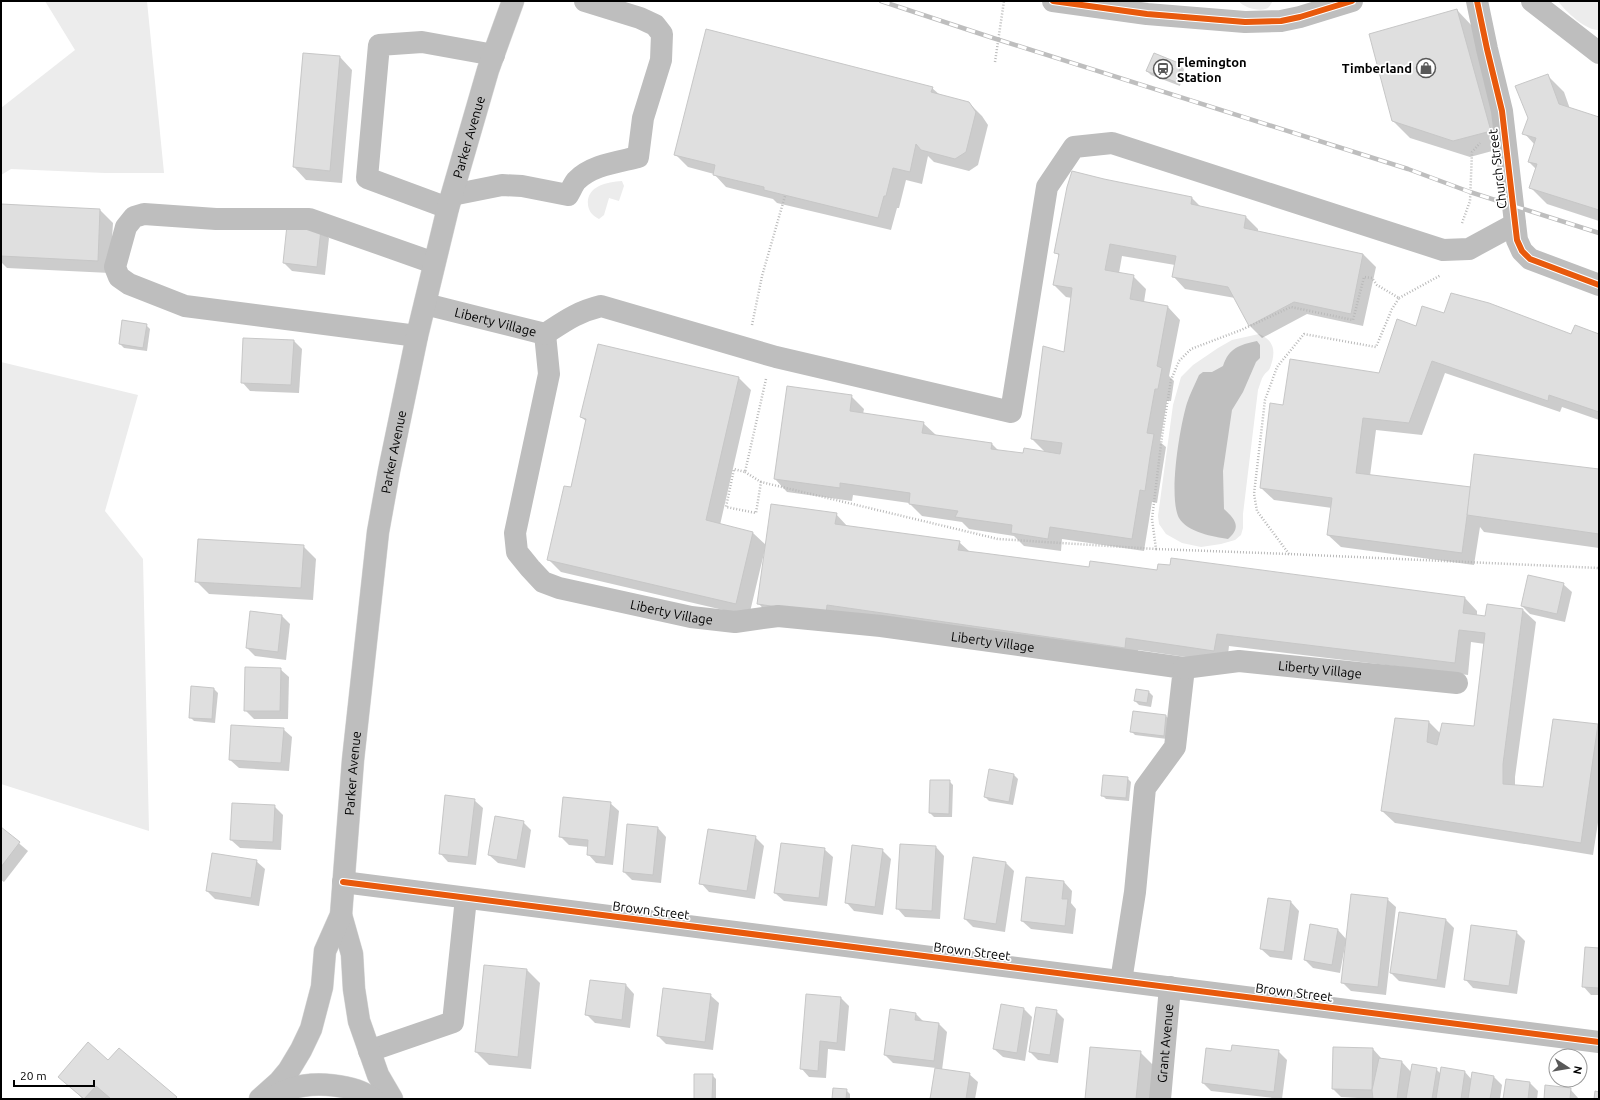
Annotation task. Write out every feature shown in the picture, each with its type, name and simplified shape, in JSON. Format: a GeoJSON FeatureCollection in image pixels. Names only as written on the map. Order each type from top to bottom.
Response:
{"type":"FeatureCollection","features":[{"type":"Feature","properties":{"kind":"street","name":"Parker Avenue"},"geometry":{"type":"LineString","coordinates":[[392,1099],[378,1074],[359,1021],[354,988],[352,954],[341,915],[352,768],[378,532],[401,410],[434,263],[450,201],[494,55],[513,1]]}},
{"type":"Feature","properties":{"kind":"street"},"geometry":{"type":"LineString","coordinates":[[494,55],[422,42],[379,45],[367,178],[450,201],[502,185],[522,186],[568,195],[576,181],[590,171],[638,157],[644,118],[661,60],[662,34],[655,25],[640,18],[585,1]]}},
{"type":"Feature","properties":{"kind":"street"},"geometry":{"type":"LineString","coordinates":[[1053,1],[1147,14],[1245,22],[1281,22],[1352,1]]}},
{"type":"Feature","properties":{"kind":"street","name":"Church Street"},"geometry":{"type":"LineString","coordinates":[[1477,1],[1502,111],[1515,224],[1522,251],[1530,259],[1599,285]]}},
{"type":"Feature","properties":{"kind":"street"},"geometry":{"type":"LineString","coordinates":[[1532,1],[1599,53]]}},
{"type":"Feature","properties":{"kind":"street"},"geometry":{"type":"LineString","coordinates":[[545,334],[569,318],[584,311],[601,306],[770,356],[1011,412],[1047,187],[1074,147],[1112,143],[1443,250],[1469,250],[1515,224]]}},
{"type":"Feature","properties":{"kind":"street"},"geometry":{"type":"LineString","coordinates":[[417,336],[185,306],[129,284],[119,277],[115,267],[126,227],[134,217],[144,214],[216,219],[309,219],[434,263]]}},
{"type":"Feature","properties":{"kind":"street","name":"Liberty Village"},"geometry":{"type":"LineString","coordinates":[[425,304],[545,334],[549,374],[515,533],[517,552],[543,582],[558,588],[691,616],[735,622],[778,616],[881,626],[1184,668],[1239,662],[1457,683]]}},
{"type":"Feature","properties":{"kind":"street"},"geometry":{"type":"LineString","coordinates":[[1121,981],[1134,892],[1145,788],[1175,747],[1184,668]]}},
{"type":"Feature","properties":{"kind":"street","name":"Brown Street"},"geometry":{"type":"LineString","coordinates":[[343,882],[1599,1042]]}},
{"type":"Feature","properties":{"kind":"street"},"geometry":{"type":"LineString","coordinates":[[369,1051],[453,1022],[466,898]]}},
{"type":"Feature","properties":{"kind":"street","name":"Parker Avenue"},"geometry":{"type":"LineString","coordinates":[[260,1099],[279,1082],[289,1070],[311,1029],[322,987],[325,951],[341,915]]}},
{"type":"Feature","properties":{"kind":"street","name":"Grant Avenue"},"geometry":{"type":"LineString","coordinates":[[1160,1099],[1170,987]]}},
{"type":"Feature","properties":{"kind":"street"},"geometry":{"type":"LineString","coordinates":[[268,1099],[292,1088],[328,1085],[348,1088],[372,1099]]}},
{"type":"Feature","properties":{"kind":"path"},"geometry":{"type":"LineString","coordinates":[[995,62],[1004,1]]}},
{"type":"Feature","properties":{"kind":"path"},"geometry":{"type":"LineString","coordinates":[[758,327],[752,325],[762,276],[785,196]]}},
{"type":"Feature","properties":{"kind":"path"},"geometry":{"type":"LineString","coordinates":[[1156,549],[1152,519],[1160,451],[1171,380],[1179,360],[1191,349],[1241,330],[1291,307],[1353,320],[1364,277],[1372,278],[1377,286],[1399,298],[1392,309],[1376,347],[1304,334],[1277,367],[1265,400],[1254,494],[1257,511],[1289,554]]}},
{"type":"Feature","properties":{"kind":"path"},"geometry":{"type":"LineString","coordinates":[[745,472],[770,356]]}},
{"type":"Feature","properties":{"kind":"path"},"geometry":{"type":"LineString","coordinates":[[761,482],[756,513],[726,507],[734,469],[745,472],[761,482],[998,539],[1156,549],[1599,568]]}},
{"type":"Feature","properties":{"kind":"shaded area"},"geometry":{"type":"Polygon","coordinates":[[[45,1],[147,1],[164,173],[105,173],[11,169],[1,175],[1,108],[75,50],[45,1]]]}},
{"type":"Feature","properties":{"kind":"shaded area"},"geometry":{"type":"Polygon","coordinates":[[[1239,1],[1273,1],[1266,9],[1258,10],[1249,8],[1241,4],[1239,1]]]}},
{"type":"Feature","properties":{"kind":"shaded area"},"geometry":{"type":"Polygon","coordinates":[[[1558,1],[1599,1],[1599,30],[1582,24],[1558,1]]]}},
{"type":"Feature","properties":{"kind":"shaded area"},"geometry":{"type":"Polygon","coordinates":[[[622,181],[624,186],[619,201],[609,198],[604,215],[599,219],[595,217],[590,212],[588,205],[590,193],[594,189],[604,184],[622,181]]]}},
{"type":"Feature","properties":{"kind":"shaded area"},"geometry":{"type":"Polygon","coordinates":[[[1259,334],[1271,344],[1273,348],[1273,357],[1270,369],[1261,380],[1258,390],[1241,535],[1235,540],[1201,547],[1182,543],[1166,534],[1159,524],[1158,516],[1173,405],[1181,377],[1193,365],[1232,340],[1259,334]]]}},
{"type":"Feature","properties":{"kind":"shaded area"},"geometry":{"type":"Polygon","coordinates":[[[1257,341],[1260,345],[1260,358],[1256,362],[1243,392],[1232,410],[1223,471],[1224,509],[1234,520],[1236,527],[1235,531],[1228,539],[1216,537],[1201,533],[1188,527],[1179,518],[1176,508],[1176,461],[1184,414],[1188,400],[1199,375],[1203,372],[1212,372],[1223,366],[1228,355],[1236,348],[1257,341]]]}},
{"type":"Feature","properties":{"kind":"shaded area"},"geometry":{"type":"Polygon","coordinates":[[[1,362],[138,395],[105,511],[143,559],[149,831],[1,784],[1,362]]]}},
{"type":"Feature","properties":{"kind":"building","name":"Timberland"},"geometry":{"type":"Polygon","coordinates":[[[1457,9],[1491,131],[1453,141],[1392,121],[1369,34],[1457,9]]]}},
{"type":"Feature","properties":{"kind":"building"},"geometry":{"type":"Polygon","coordinates":[[[706,29],[933,87],[931,92],[969,102],[976,112],[966,152],[955,159],[921,150],[916,144],[910,172],[893,168],[886,196],[884,196],[878,218],[764,190],[764,187],[713,175],[715,165],[674,155],[706,29]]]}},
{"type":"Feature","properties":{"kind":"building"},"geometry":{"type":"Polygon","coordinates":[[[303,53],[340,56],[330,171],[293,167],[303,53]]]}},
{"type":"Feature","properties":{"kind":"building","name":"Flemington Station"},"geometry":{"type":"Polygon","coordinates":[[[1154,53],[1181,64],[1176,82],[1146,71],[1154,53]]]}},
{"type":"Feature","properties":{"kind":"building"},"geometry":{"type":"Polygon","coordinates":[[[1548,74],[1559,104],[1599,117],[1599,210],[1529,188],[1537,164],[1528,162],[1536,138],[1522,134],[1528,118],[1515,86],[1548,74]]]}},
{"type":"Feature","properties":{"kind":"building"},"geometry":{"type":"Polygon","coordinates":[[[1072,171],[1192,197],[1191,204],[1246,216],[1244,228],[1363,254],[1351,314],[1294,302],[1249,326],[1228,287],[1172,277],[1176,256],[1110,244],[1105,270],[1134,275],[1130,299],[1168,306],[1157,366],[1162,368],[1158,389],[1155,389],[1147,433],[1154,434],[1145,491],[1140,490],[1132,539],[1050,527],[1048,539],[1011,533],[1012,525],[955,517],[958,511],[909,504],[910,493],[840,483],[840,488],[774,479],[787,386],[852,395],[850,411],[924,422],[922,433],[992,443],[991,449],[1023,453],[1024,448],[1060,454],[1062,443],[1031,439],[1043,346],[1064,352],[1072,288],[1053,285],[1059,254],[1054,253],[1067,187],[1072,171]]]}},
{"type":"Feature","properties":{"kind":"building"},"geometry":{"type":"Polygon","coordinates":[[[1,204],[100,209],[98,261],[1,256],[1,204]]]}},
{"type":"Feature","properties":{"kind":"building"},"geometry":{"type":"Polygon","coordinates":[[[287,225],[321,229],[317,267],[283,263],[287,225]]]}},
{"type":"Feature","properties":{"kind":"building"},"geometry":{"type":"Polygon","coordinates":[[[1451,293],[1489,303],[1571,334],[1575,325],[1599,334],[1599,412],[1549,395],[1548,401],[1432,361],[1409,423],[1363,418],[1356,473],[1471,487],[1462,553],[1327,535],[1332,498],[1260,488],[1270,403],[1283,405],[1290,359],[1379,373],[1397,319],[1416,326],[1422,306],[1444,313],[1451,293]]]}},
{"type":"Feature","properties":{"kind":"building"},"geometry":{"type":"Polygon","coordinates":[[[122,320],[147,324],[143,348],[119,344],[122,320]]]}},
{"type":"Feature","properties":{"kind":"building"},"geometry":{"type":"Polygon","coordinates":[[[243,338],[294,340],[291,385],[241,383],[243,338]]]}},
{"type":"Feature","properties":{"kind":"building"},"geometry":{"type":"Polygon","coordinates":[[[598,344],[739,377],[706,520],[753,532],[736,604],[547,560],[564,486],[571,487],[586,419],[580,417],[598,344]]]}},
{"type":"Feature","properties":{"kind":"building"},"geometry":{"type":"Polygon","coordinates":[[[1474,454],[1599,469],[1599,534],[1467,515],[1474,454]]]}},
{"type":"Feature","properties":{"kind":"building"},"geometry":{"type":"Polygon","coordinates":[[[771,504],[837,513],[835,524],[960,541],[958,550],[1089,567],[1090,561],[1157,570],[1158,564],[1170,565],[1171,558],[1465,597],[1463,613],[1485,616],[1487,604],[1523,609],[1503,764],[1503,784],[1543,787],[1553,719],[1598,724],[1581,843],[1381,811],[1395,718],[1429,721],[1427,742],[1437,745],[1442,723],[1474,726],[1485,633],[1459,630],[1455,663],[1217,634],[1214,651],[1126,638],[1125,648],[827,605],[826,614],[757,604],[771,504]]]}},
{"type":"Feature","properties":{"kind":"building"},"geometry":{"type":"Polygon","coordinates":[[[198,539],[304,545],[301,588],[195,582],[198,539]]]}},
{"type":"Feature","properties":{"kind":"building"},"geometry":{"type":"Polygon","coordinates":[[[1528,575],[1564,583],[1557,614],[1521,606],[1528,575]]]}},
{"type":"Feature","properties":{"kind":"building"},"geometry":{"type":"Polygon","coordinates":[[[250,611],[282,615],[278,652],[246,648],[250,611]]]}},
{"type":"Feature","properties":{"kind":"building"},"geometry":{"type":"Polygon","coordinates":[[[245,667],[281,668],[280,711],[244,711],[245,667]]]}},
{"type":"Feature","properties":{"kind":"building"},"geometry":{"type":"Polygon","coordinates":[[[191,686],[214,688],[212,719],[189,718],[191,686]]]}},
{"type":"Feature","properties":{"kind":"building"},"geometry":{"type":"Polygon","coordinates":[[[1136,689],[1149,691],[1147,703],[1134,701],[1136,689]]]}},
{"type":"Feature","properties":{"kind":"building"},"geometry":{"type":"Polygon","coordinates":[[[1133,711],[1166,715],[1164,736],[1130,732],[1133,711]]]}},
{"type":"Feature","properties":{"kind":"building"},"geometry":{"type":"Polygon","coordinates":[[[231,725],[284,728],[281,763],[229,760],[231,725]]]}},
{"type":"Feature","properties":{"kind":"building"},"geometry":{"type":"Polygon","coordinates":[[[989,769],[1014,774],[1009,802],[984,797],[989,769]]]}},
{"type":"Feature","properties":{"kind":"building"},"geometry":{"type":"Polygon","coordinates":[[[1103,775],[1128,777],[1126,798],[1101,796],[1103,775]]]}},
{"type":"Feature","properties":{"kind":"building"},"geometry":{"type":"Polygon","coordinates":[[[930,780],[950,780],[949,814],[929,813],[930,780]]]}},
{"type":"Feature","properties":{"kind":"building"},"geometry":{"type":"Polygon","coordinates":[[[445,795],[475,799],[468,857],[439,854],[445,795]]]}},
{"type":"Feature","properties":{"kind":"building"},"geometry":{"type":"Polygon","coordinates":[[[563,797],[611,802],[605,857],[587,855],[588,840],[559,837],[563,797]]]}},
{"type":"Feature","properties":{"kind":"building"},"geometry":{"type":"Polygon","coordinates":[[[232,803],[275,805],[273,842],[230,840],[232,803]]]}},
{"type":"Feature","properties":{"kind":"building"},"geometry":{"type":"Polygon","coordinates":[[[495,816],[524,821],[517,860],[488,855],[495,816]]]}},
{"type":"Feature","properties":{"kind":"building"},"geometry":{"type":"Polygon","coordinates":[[[627,824],[658,827],[653,875],[623,872],[627,824]]]}},
{"type":"Feature","properties":{"kind":"building"},"geometry":{"type":"Polygon","coordinates":[[[1,827],[20,842],[1,867],[1,827]]]}},
{"type":"Feature","properties":{"kind":"building"},"geometry":{"type":"Polygon","coordinates":[[[708,829],[756,836],[747,891],[699,884],[708,829]]]}},
{"type":"Feature","properties":{"kind":"building"},"geometry":{"type":"Polygon","coordinates":[[[781,843],[825,848],[819,898],[774,893],[781,843]]]}},
{"type":"Feature","properties":{"kind":"building"},"geometry":{"type":"Polygon","coordinates":[[[900,844],[936,846],[932,911],[896,909],[900,844]]]}},
{"type":"Feature","properties":{"kind":"building"},"geometry":{"type":"Polygon","coordinates":[[[852,845],[883,849],[875,907],[845,903],[852,845]]]}},
{"type":"Feature","properties":{"kind":"building"},"geometry":{"type":"Polygon","coordinates":[[[212,853],[257,860],[251,898],[206,891],[212,853]]]}},
{"type":"Feature","properties":{"kind":"building"},"geometry":{"type":"Polygon","coordinates":[[[973,857],[1006,862],[996,924],[964,919],[973,857]]]}},
{"type":"Feature","properties":{"kind":"building"},"geometry":{"type":"Polygon","coordinates":[[[1026,877],[1064,881],[1062,899],[1068,899],[1065,926],[1021,921],[1026,877]]]}},
{"type":"Feature","properties":{"kind":"building"},"geometry":{"type":"Polygon","coordinates":[[[1351,894],[1388,898],[1378,987],[1341,983],[1351,894]]]}},
{"type":"Feature","properties":{"kind":"building"},"geometry":{"type":"Polygon","coordinates":[[[1268,898],[1291,901],[1284,952],[1260,949],[1268,898]]]}},
{"type":"Feature","properties":{"kind":"building"},"geometry":{"type":"Polygon","coordinates":[[[1399,912],[1446,919],[1437,980],[1390,973],[1399,912]]]}},
{"type":"Feature","properties":{"kind":"building"},"geometry":{"type":"Polygon","coordinates":[[[1310,924],[1338,929],[1332,965],[1304,960],[1310,924]]]}},
{"type":"Feature","properties":{"kind":"building"},"geometry":{"type":"Polygon","coordinates":[[[1471,925],[1517,931],[1509,986],[1464,980],[1471,925]]]}},
{"type":"Feature","properties":{"kind":"building"},"geometry":{"type":"Polygon","coordinates":[[[1585,947],[1599,948],[1599,988],[1582,987],[1585,947]]]}},
{"type":"Feature","properties":{"kind":"building"},"geometry":{"type":"Polygon","coordinates":[[[484,965],[527,969],[518,1057],[475,1052],[484,965]]]}},
{"type":"Feature","properties":{"kind":"building"},"geometry":{"type":"Polygon","coordinates":[[[590,980],[626,984],[622,1020],[585,1015],[590,980]]]}},
{"type":"Feature","properties":{"kind":"building"},"geometry":{"type":"Polygon","coordinates":[[[663,988],[711,994],[705,1042],[657,1036],[663,988]]]}},
{"type":"Feature","properties":{"kind":"building"},"geometry":{"type":"Polygon","coordinates":[[[806,994],[841,997],[837,1043],[820,1041],[818,1071],[800,1069],[806,994]]]}},
{"type":"Feature","properties":{"kind":"building"},"geometry":{"type":"Polygon","coordinates":[[[1001,1004],[1024,1008],[1017,1053],[993,1049],[1001,1004]]]}},
{"type":"Feature","properties":{"kind":"building"},"geometry":{"type":"Polygon","coordinates":[[[1036,1007],[1057,1010],[1050,1055],[1029,1052],[1036,1007]]]}},
{"type":"Feature","properties":{"kind":"building"},"geometry":{"type":"Polygon","coordinates":[[[890,1009],[916,1013],[915,1020],[939,1023],[934,1061],[884,1055],[890,1009]]]}},
{"type":"Feature","properties":{"kind":"building"},"geometry":{"type":"Polygon","coordinates":[[[88,1042],[108,1060],[119,1048],[177,1097],[175,1099],[111,1099],[96,1086],[84,1099],[58,1077],[88,1042]]]}},
{"type":"Feature","properties":{"kind":"building"},"geometry":{"type":"Polygon","coordinates":[[[1232,1045],[1279,1050],[1274,1092],[1202,1083],[1206,1048],[1231,1051],[1232,1045]]]}},
{"type":"Feature","properties":{"kind":"building"},"geometry":{"type":"Polygon","coordinates":[[[1090,1047],[1141,1051],[1136,1099],[1085,1099],[1090,1047]]]}},
{"type":"Feature","properties":{"kind":"building"},"geometry":{"type":"Polygon","coordinates":[[[1333,1047],[1373,1048],[1372,1090],[1332,1089],[1333,1047]]]}},
{"type":"Feature","properties":{"kind":"building"},"geometry":{"type":"Polygon","coordinates":[[[1379,1058],[1402,1061],[1397,1099],[1373,1099],[1372,1090],[1379,1058]]]}},
{"type":"Feature","properties":{"kind":"building"},"geometry":{"type":"Polygon","coordinates":[[[1412,1064],[1437,1068],[1432,1099],[1406,1099],[1412,1064]]]}},
{"type":"Feature","properties":{"kind":"building"},"geometry":{"type":"Polygon","coordinates":[[[1441,1067],[1465,1071],[1461,1099],[1436,1099],[1441,1067]]]}},
{"type":"Feature","properties":{"kind":"building"},"geometry":{"type":"Polygon","coordinates":[[[935,1068],[970,1073],[966,1099],[930,1099],[935,1068]]]}},
{"type":"Feature","properties":{"kind":"building"},"geometry":{"type":"Polygon","coordinates":[[[1472,1072],[1494,1076],[1490,1099],[1468,1099],[1472,1072]]]}},
{"type":"Feature","properties":{"kind":"building"},"geometry":{"type":"Polygon","coordinates":[[[694,1074],[713,1074],[712,1099],[694,1099],[694,1074]]]}},
{"type":"Feature","properties":{"kind":"building"},"geometry":{"type":"Polygon","coordinates":[[[1506,1079],[1530,1082],[1528,1099],[1503,1099],[1506,1079]]]}},
{"type":"Feature","properties":{"kind":"building"},"geometry":{"type":"Polygon","coordinates":[[[1545,1085],[1548,1085],[1548,1088],[1571,1088],[1570,1099],[1544,1099],[1545,1085]]]}},
{"type":"Feature","properties":{"kind":"building"},"geometry":{"type":"Polygon","coordinates":[[[833,1088],[847,1089],[846,1099],[832,1099],[833,1088]]]}},
{"type":"Feature","properties":{"kind":"building"},"geometry":{"type":"Polygon","coordinates":[[[1595,1091],[1599,1092],[1599,1099],[1594,1099],[1595,1091]]]}},
{"type":"Feature","properties":{"kind":"railway"},"geometry":{"type":"LineString","coordinates":[[881,1],[1408,169],[1470,192],[1599,233]]}},
{"type":"Feature","properties":{"kind":"cycle path"},"geometry":{"type":"LineString","coordinates":[[1053,1],[1147,14],[1245,22],[1281,21],[1300,17],[1352,1]]}},
{"type":"Feature","properties":{"kind":"cycle path"},"geometry":{"type":"LineString","coordinates":[[1477,1],[1502,111],[1517,240],[1522,251],[1530,259],[1599,285]]}},
{"type":"Feature","properties":{"kind":"cycle path"},"geometry":{"type":"LineString","coordinates":[[343,882],[1599,1042]]}},
{"type":"Feature","properties":{"kind":"place","name":"Timberland"},"geometry":{"type":"Point","coordinates":[1426,68]}},
{"type":"Feature","properties":{"kind":"place","name":"Flemington Station"},"geometry":{"type":"Point","coordinates":[1163,69]}}]}
